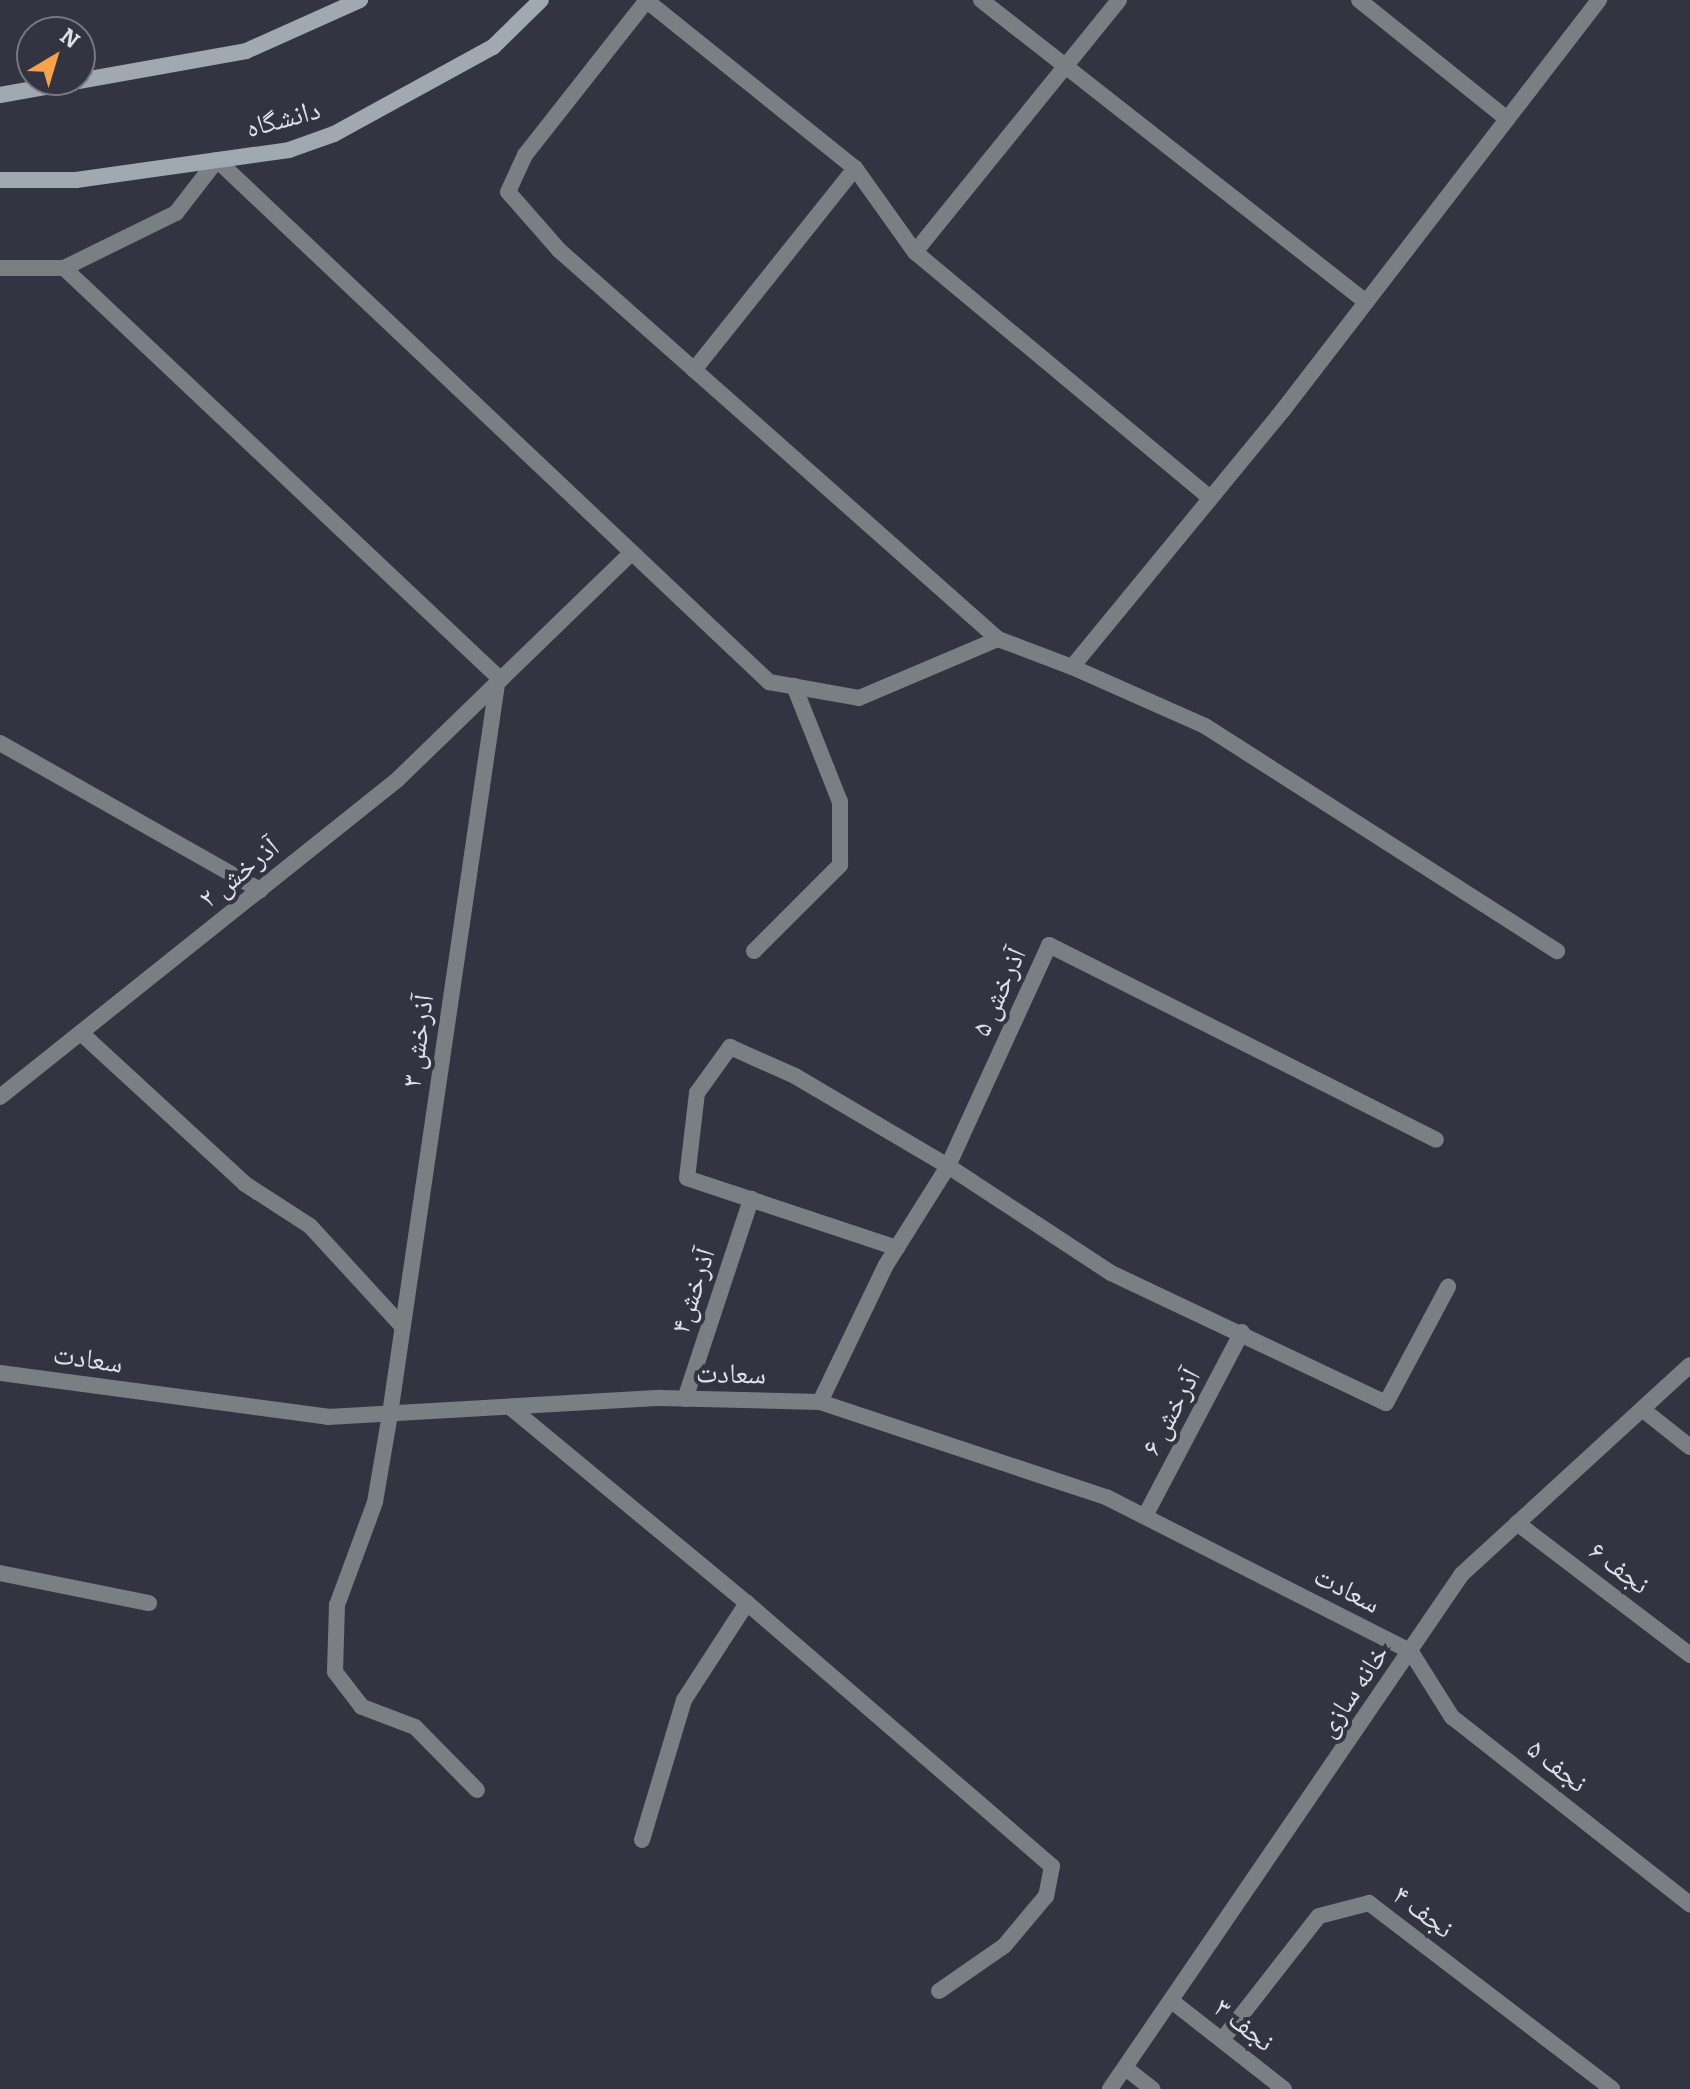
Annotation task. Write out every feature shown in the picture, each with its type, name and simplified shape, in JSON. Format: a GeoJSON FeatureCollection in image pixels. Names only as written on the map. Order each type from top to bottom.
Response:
{"type":"FeatureCollection","features":[{"type":"Feature","properties":{"kind":"main road"},"geometry":{"type":"LineString","coordinates":[[0,95],[246,51],[360,0]]}},
{"type":"Feature","properties":{"kind":"main road","name":"دانشگاه"},"geometry":{"type":"LineString","coordinates":[[0,180],[76,180],[289,150],[334,134],[493,47],[541,0]]}},
{"type":"Feature","properties":{"kind":"street"},"geometry":{"type":"LineString","coordinates":[[1210,498],[915,252],[855,168],[647,0],[525,155],[508,192],[559,250],[998,639],[1072,667],[1205,726],[1557,951]]}},
{"type":"Feature","properties":{"kind":"street"},"geometry":{"type":"LineString","coordinates":[[981,0],[1366,302]]}},
{"type":"Feature","properties":{"kind":"street"},"geometry":{"type":"LineString","coordinates":[[915,252],[1119,0]]}},
{"type":"Feature","properties":{"kind":"street"},"geometry":{"type":"LineString","coordinates":[[1359,0],[1507,119]]}},
{"type":"Feature","properties":{"kind":"street"},"geometry":{"type":"LineString","coordinates":[[1072,667],[1366,302],[1599,0]]}},
{"type":"Feature","properties":{"kind":"street"},"geometry":{"type":"LineString","coordinates":[[0,268],[64,268],[176,213],[217,160],[769,682],[859,698],[998,639]]}},
{"type":"Feature","properties":{"kind":"street"},"geometry":{"type":"LineString","coordinates":[[694,370],[855,168]]}},
{"type":"Feature","properties":{"kind":"street"},"geometry":{"type":"LineString","coordinates":[[64,268],[498,677]]}},
{"type":"Feature","properties":{"kind":"street","name":"آذرخش ۲"},"geometry":{"type":"LineString","coordinates":[[0,1097],[397,780],[498,677],[632,552]]}},
{"type":"Feature","properties":{"kind":"street","name":"آذرخش ۳"},"geometry":{"type":"LineString","coordinates":[[477,1790],[415,1727],[362,1707],[335,1672],[337,1605],[375,1502],[390,1414],[498,677]]}},
{"type":"Feature","properties":{"kind":"street"},"geometry":{"type":"LineString","coordinates":[[754,951],[840,865],[840,802],[794,686]]}},
{"type":"Feature","properties":{"kind":"street"},"geometry":{"type":"LineString","coordinates":[[0,743],[260,890]]}},
{"type":"Feature","properties":{"kind":"street","name":"آذرخش ۵"},"geometry":{"type":"LineString","coordinates":[[820,1402],[897,1248],[948,1166],[1049,945],[1436,1140]]}},
{"type":"Feature","properties":{"kind":"street"},"geometry":{"type":"LineString","coordinates":[[81,1033],[245,1184],[310,1226],[403,1327]]}},
{"type":"Feature","properties":{"kind":"street"},"geometry":{"type":"LineString","coordinates":[[897,1248],[687,1178],[697,1093],[730,1047],[795,1076],[948,1166],[1111,1273],[1242,1332],[1386,1403],[1448,1287]]}},
{"type":"Feature","properties":{"kind":"street","name":"آذرخش۴"},"geometry":{"type":"LineString","coordinates":[[685,1399],[751,1199]]}},
{"type":"Feature","properties":{"kind":"street","name":"آذرخش ۶"},"geometry":{"type":"LineString","coordinates":[[1145,1516],[1242,1332]]}},
{"type":"Feature","properties":{"kind":"street","name":"خانه سازی"},"geometry":{"type":"LineString","coordinates":[[1110,2089],[1128,2070],[1462,1574],[1690,1365]]}},
{"type":"Feature","properties":{"kind":"street","name":"سعادت"},"geometry":{"type":"LineString","coordinates":[[0,1373],[328,1417],[685,1399],[820,1402],[1106,1497],[1411,1652]]}},
{"type":"Feature","properties":{"kind":"street"},"geometry":{"type":"LineString","coordinates":[[510,1407],[747,1603],[1052,1866],[1046,1896],[1004,1946],[939,1991]]}},
{"type":"Feature","properties":{"kind":"street"},"geometry":{"type":"LineString","coordinates":[[1642,1409],[1690,1447]]}},
{"type":"Feature","properties":{"kind":"street","name":"نجف ۶"},"geometry":{"type":"LineString","coordinates":[[1517,1523],[1690,1655]]}},
{"type":"Feature","properties":{"kind":"street"},"geometry":{"type":"LineString","coordinates":[[0,1573],[149,1603]]}},
{"type":"Feature","properties":{"kind":"street"},"geometry":{"type":"LineString","coordinates":[[642,1840],[684,1700],[747,1603]]}},
{"type":"Feature","properties":{"kind":"street","name":"نجف ۵"},"geometry":{"type":"LineString","coordinates":[[1411,1652],[1452,1717],[1690,1904]]}},
{"type":"Feature","properties":{"kind":"street","name":"نجف ۴"},"geometry":{"type":"LineString","coordinates":[[1222,2040],[1319,1916],[1369,1903],[1612,2089]]}},
{"type":"Feature","properties":{"kind":"street","name":"نجف ۳"},"geometry":{"type":"LineString","coordinates":[[1173,2002],[1284,2089]]}},
{"type":"Feature","properties":{"kind":"street"},"geometry":{"type":"LineString","coordinates":[[1128,2070],[1152,2089]]}}]}
